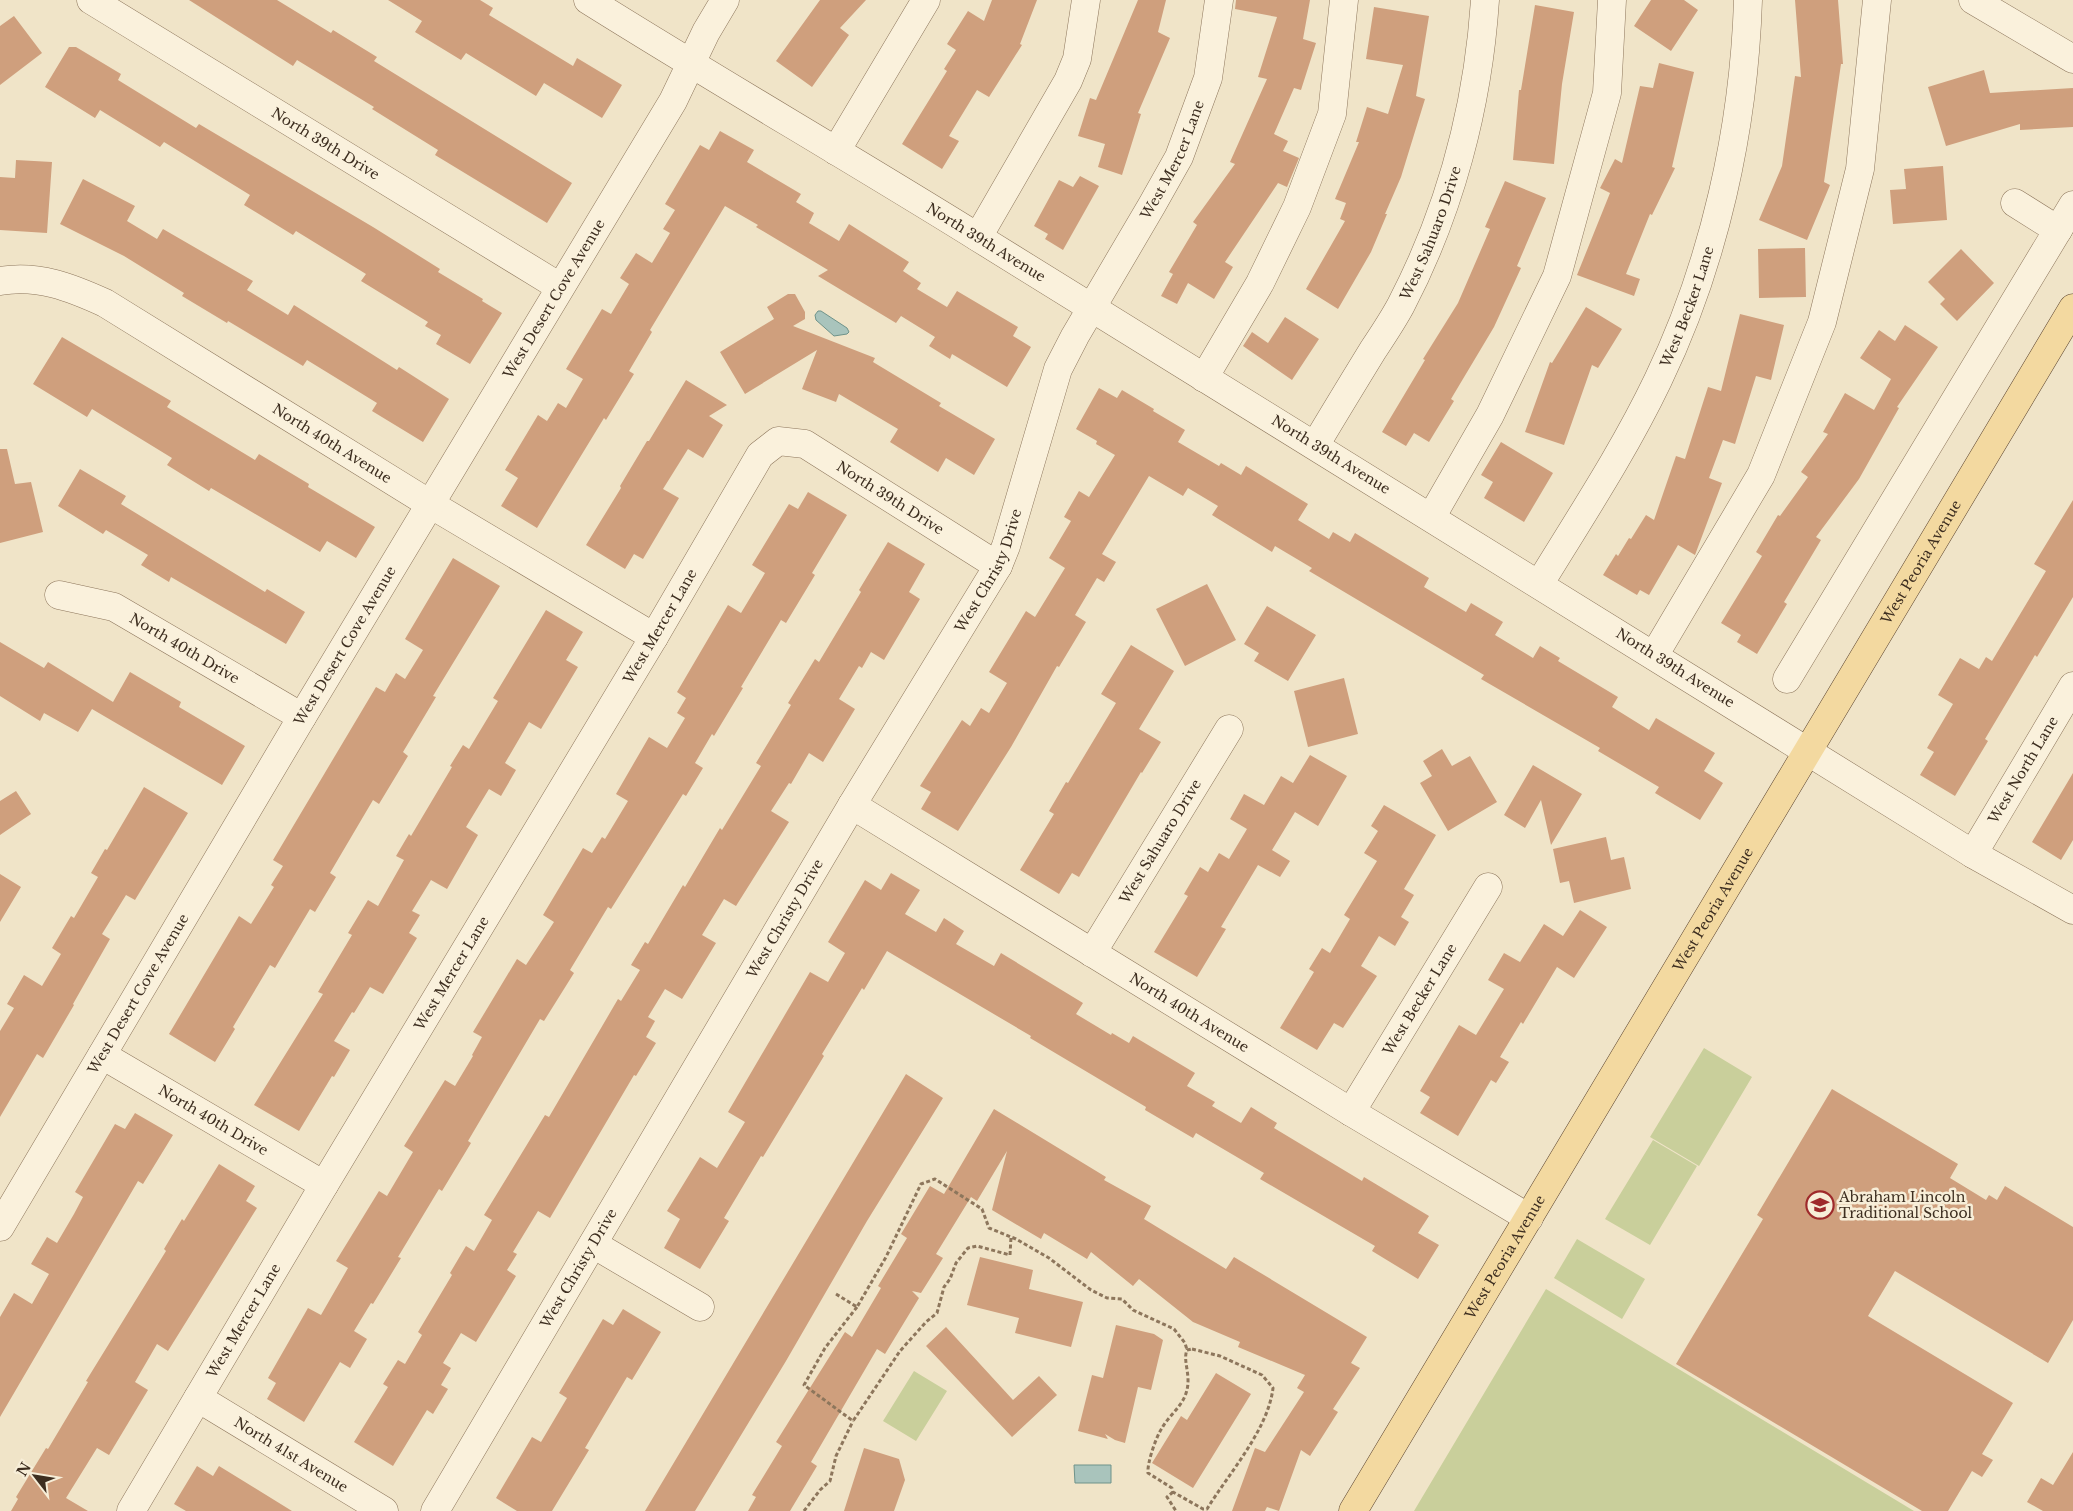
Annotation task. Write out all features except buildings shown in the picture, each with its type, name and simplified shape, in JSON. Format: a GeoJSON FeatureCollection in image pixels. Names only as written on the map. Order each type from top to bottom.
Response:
{"type":"FeatureCollection","features":[{"type":"Feature","properties":{"kind":"main road","name":"West Peoria Avenue"},"geometry":{"type":"LineString","coordinates":[[1354,1511],[2073,308]]}},
{"type":"Feature","properties":{"kind":"street","name":"North 39th Drive"},"geometry":{"type":"LineString","coordinates":[[91,0],[560,287]]}},
{"type":"Feature","properties":{"kind":"street","name":"North 39th Avenue"},"geometry":{"type":"LineString","coordinates":[[588,0],[690,64],[978,236],[1204,378],[1316,444],[1655,654],[1972,854],[2073,910]]}},
{"type":"Feature","properties":{"kind":"street","name":"West Desert Cove Avenue"},"geometry":{"type":"LineString","coordinates":[[0,1227],[302,717],[673,100],[690,64],[726,0]]}},
{"type":"Feature","properties":{"kind":"street"},"geometry":{"type":"LineString","coordinates":[[836,151],[926,0]]}},
{"type":"Feature","properties":{"kind":"street"},"geometry":{"type":"LineString","coordinates":[[978,236],[1068,81],[1077,59],[1086,0]]}},
{"type":"Feature","properties":{"kind":"street","name":"West Mercer Lane"},"geometry":{"type":"LineString","coordinates":[[1091,307],[1152,205],[1178,156],[1208,78],[1219,0]]}},
{"type":"Feature","properties":{"kind":"street"},"geometry":{"type":"LineString","coordinates":[[1204,378],[1264,275],[1297,207],[1332,114],[1344,0]]}},
{"type":"Feature","properties":{"kind":"street","name":"West Sahuaro Drive"},"geometry":{"type":"LineString","coordinates":[[1316,444],[1400,306],[1429,247],[1456,168],[1472,105],[1482,42],[1484,0]]}},
{"type":"Feature","properties":{"kind":"street"},"geometry":{"type":"LineString","coordinates":[[1432,516],[1490,415],[1557,276],[1607,93],[1612,0]]}},
{"type":"Feature","properties":{"kind":"street","name":"West Becker Lane"},"geometry":{"type":"LineString","coordinates":[[1540,583],[1622,450],[1658,380],[1689,306],[1716,219],[1735,134],[1747,46],[1748,0]]}},
{"type":"Feature","properties":{"kind":"street"},"geometry":{"type":"LineString","coordinates":[[1655,654],[1761,475],[1822,322],[1860,169],[1877,0]]}},
{"type":"Feature","properties":{"kind":"street"},"geometry":{"type":"LineString","coordinates":[[1973,0],[2073,59]]}},
{"type":"Feature","properties":{"kind":"street"},"geometry":{"type":"LineString","coordinates":[[2015,203],[2058,230]]}},
{"type":"Feature","properties":{"kind":"street"},"geometry":{"type":"LineString","coordinates":[[1787,679],[2073,206]]}},
{"type":"Feature","properties":{"kind":"street","name":"North 40th Avenue"},"geometry":{"type":"LineString","coordinates":[[0,281],[10,279],[40,280],[77,290],[105,303],[430,504],[654,637]]}},
{"type":"Feature","properties":{"kind":"street","name":"West Christy Drive"},"geometry":{"type":"LineString","coordinates":[[435,1511],[852,805],[998,566],[1006,546],[1058,369],[1091,307]]}},
{"type":"Feature","properties":{"kind":"street","name":"North 39th Drive"},"geometry":{"type":"LineString","coordinates":[[778,441],[805,444],[998,566]]}},
{"type":"Feature","properties":{"kind":"street","name":"West Mercer Lane"},"geometry":{"type":"LineString","coordinates":[[131,1511],[324,1185],[654,637],[760,455],[778,441]]}},
{"type":"Feature","properties":{"kind":"street","name":"North 40th Drive"},"geometry":{"type":"LineString","coordinates":[[59,595],[114,607],[302,717]]}},
{"type":"Feature","properties":{"kind":"street","name":"West North Lane"},"geometry":{"type":"LineString","coordinates":[[1972,854],[2073,686]]}},
{"type":"Feature","properties":{"kind":"street","name":"West Sahuaro Drive"},"geometry":{"type":"LineString","coordinates":[[1092,953],[1229,729]]}},
{"type":"Feature","properties":{"kind":"street","name":"North 40th Avenue"},"geometry":{"type":"LineString","coordinates":[[852,805],[1351,1112],[1529,1218]]}},
{"type":"Feature","properties":{"kind":"street","name":"West Becker Lane"},"geometry":{"type":"LineString","coordinates":[[1351,1112],[1488,887]]}},
{"type":"Feature","properties":{"kind":"street","name":"North 40th Drive"},"geometry":{"type":"LineString","coordinates":[[102,1055],[324,1185]]}},
{"type":"Feature","properties":{"kind":"street"},"geometry":{"type":"LineString","coordinates":[[593,1244],[700,1307]]}},
{"type":"Feature","properties":{"kind":"street","name":"North 41st Avenue"},"geometry":{"type":"LineString","coordinates":[[198,1398],[384,1511]]}},
{"type":"Feature","properties":{"kind":"path"},"geometry":{"type":"LineString","coordinates":[[853,1421],[804,1385],[825,1348],[857,1307],[886,1257],[920,1184],[934,1179],[982,1209],[989,1228],[1011,1237],[1049,1258],[1091,1290],[1107,1298],[1122,1299],[1133,1310],[1174,1329],[1185,1343],[1187,1350],[1185,1354],[1189,1382],[1185,1397],[1161,1429],[1147,1464],[1148,1473],[1172,1488],[1173,1492],[1203,1509],[1207,1509],[1260,1427],[1271,1400],[1273,1388],[1262,1376],[1220,1356],[1192,1349],[1187,1350]]}},
{"type":"Feature","properties":{"kind":"path"},"geometry":{"type":"LineString","coordinates":[[804,1511],[820,1490],[830,1482],[836,1456],[853,1421],[900,1351],[926,1322],[937,1313],[944,1288],[950,1280],[956,1263],[968,1248],[977,1246],[1010,1255],[1011,1237]]}},
{"type":"Feature","properties":{"kind":"path"},"geometry":{"type":"LineString","coordinates":[[836,1294],[857,1307]]}},
{"type":"Feature","properties":{"kind":"path"},"geometry":{"type":"LineString","coordinates":[[1173,1492],[1167,1497],[1176,1511]]}},
{"type":"Feature","properties":{"kind":"green space"},"geometry":{"type":"Polygon","coordinates":[[[1704,1048],[1752,1077],[1699,1166],[1650,1137],[1704,1048]]]}},
{"type":"Feature","properties":{"kind":"green space"},"geometry":{"type":"Polygon","coordinates":[[[1653,1140],[1697,1166],[1650,1245],[1605,1219],[1653,1140]]]}},
{"type":"Feature","properties":{"kind":"green space"},"geometry":{"type":"Polygon","coordinates":[[[1577,1239],[1645,1279],[1622,1319],[1554,1278],[1577,1239]]]}},
{"type":"Feature","properties":{"kind":"green space"},"geometry":{"type":"Polygon","coordinates":[[[1546,1289],[1914,1511],[1414,1511],[1546,1289]]]}},
{"type":"Feature","properties":{"kind":"green space"},"geometry":{"type":"Polygon","coordinates":[[[914,1371],[947,1391],[916,1441],[883,1421],[914,1371]]]}},
{"type":"Feature","properties":{"kind":"water"},"geometry":{"type":"Polygon","coordinates":[[[818,311],[821,311],[847,328],[849,332],[834,336],[816,320],[815,315],[818,311]]]}},
{"type":"Feature","properties":{"kind":"water"},"geometry":{"type":"Polygon","coordinates":[[[1074,1465],[1111,1465],[1111,1483],[1075,1483],[1074,1465]]]}},
{"type":"Feature","properties":{"kind":"place","name":"Abraham Lincoln Traditional School"},"geometry":{"type":"Point","coordinates":[1820,1205]}}]}
